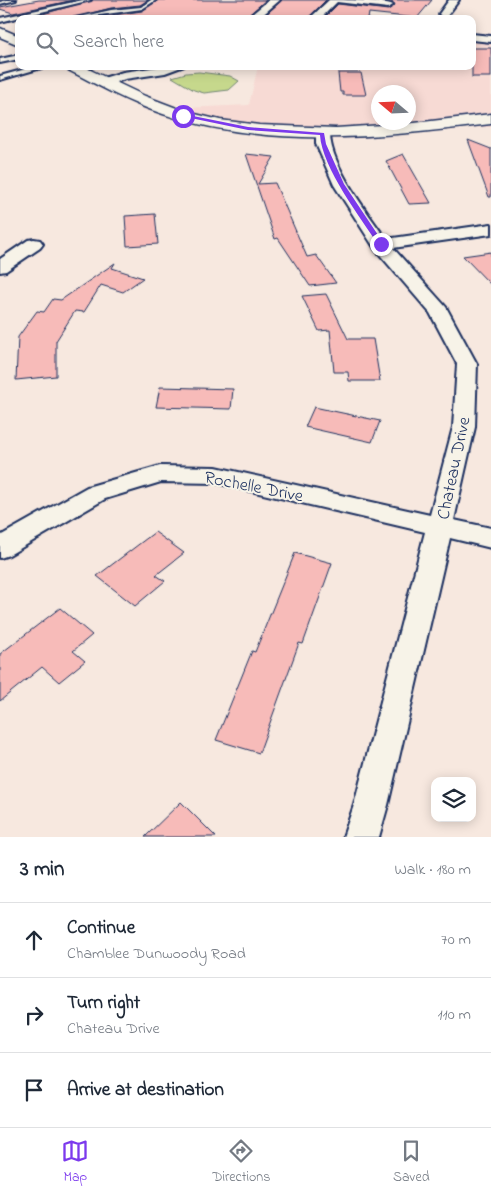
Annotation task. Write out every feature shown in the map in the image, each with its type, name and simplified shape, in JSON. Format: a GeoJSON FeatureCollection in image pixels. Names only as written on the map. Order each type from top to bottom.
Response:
{"type":"FeatureCollection","features":[{"type":"Feature","properties":{"kind":"street"},"geometry":{"type":"LineString","coordinates":[[256,15],[275,0]]}},
{"type":"Feature","properties":{"kind":"street"},"geometry":{"type":"LineString","coordinates":[[318,15],[334,0]]}},
{"type":"Feature","properties":{"kind":"street"},"geometry":{"type":"LineString","coordinates":[[339,0],[390,2]]}},
{"type":"Feature","properties":{"kind":"street"},"geometry":{"type":"LineString","coordinates":[[444,14],[454,0]]}},
{"type":"Feature","properties":{"kind":"street"},"geometry":{"type":"LineString","coordinates":[[379,15],[390,2]]}},
{"type":"Feature","properties":{"kind":"street"},"geometry":{"type":"LineString","coordinates":[[0,32],[15,39]]}},
{"type":"Feature","properties":{"kind":"street"},"geometry":{"type":"LineString","coordinates":[[476,37],[491,39]]}},
{"type":"Feature","properties":{"kind":"street"},"geometry":{"type":"LineString","coordinates":[[84,70],[104,82],[154,105],[196,119],[260,130],[323,134],[388,131],[491,119]]}},
{"type":"Feature","properties":{"kind":"street"},"geometry":{"type":"LineString","coordinates":[[104,82],[123,76],[164,70]]}},
{"type":"Feature","properties":{"kind":"street","name":"Chateau Drive"},"geometry":{"type":"LineString","coordinates":[[323,134],[323,144],[342,184],[381,244],[439,311],[467,364],[464,427],[371,805],[361,837]]}},
{"type":"Feature","properties":{"kind":"street"},"geometry":{"type":"LineString","coordinates":[[381,244],[491,229]]}},
{"type":"Feature","properties":{"kind":"street"},"geometry":{"type":"LineString","coordinates":[[0,266],[34,244]]}},
{"type":"Feature","properties":{"kind":"street","name":"Rochelle Drive"},"geometry":{"type":"LineString","coordinates":[[4,541],[96,493],[160,474],[216,475],[491,538]]}},
{"type":"Feature","properties":{"kind":"lane"},"geometry":{"type":"LineString","coordinates":[[0,3],[14,0]]}},
{"type":"Feature","properties":{"kind":"lane"},"geometry":{"type":"LineString","coordinates":[[20,15],[89,0]]}},
{"type":"Feature","properties":{"kind":"lane"},"geometry":{"type":"LineString","coordinates":[[92,15],[142,8],[154,0]]}},
{"type":"Feature","properties":{"kind":"lane"},"geometry":{"type":"LineString","coordinates":[[2,19],[15,16]]}},
{"type":"Feature","properties":{"kind":"lane"},"geometry":{"type":"LineString","coordinates":[[2,19],[11,22]]}},
{"type":"Feature","properties":{"kind":"lane"},"geometry":{"type":"LineString","coordinates":[[0,61],[15,58]]}},
{"type":"Feature","properties":{"kind":"lane"},"geometry":{"type":"LineString","coordinates":[[0,78],[30,70]]}},
{"type":"Feature","properties":{"kind":"shaded area"},"geometry":{"type":"Polygon","coordinates":[[[476,34],[491,36],[491,127],[416,128],[416,85],[371,85],[371,129],[290,131],[142,110],[249,105],[257,70],[476,70],[476,34]]]}},
{"type":"Feature","properties":{"kind":"green space"},"geometry":{"type":"Polygon","coordinates":[[[199,72],[230,76],[239,81],[229,90],[204,93],[194,90],[172,77],[199,72]]]}},
{"type":"Feature","properties":{"kind":"building"},"geometry":{"type":"Polygon","coordinates":[[[39,0],[74,0],[13,13],[0,9],[0,7],[39,0]]]}},
{"type":"Feature","properties":{"kind":"building"},"geometry":{"type":"Polygon","coordinates":[[[93,0],[148,0],[140,5],[111,8],[84,15],[39,15],[93,0]]]}},
{"type":"Feature","properties":{"kind":"building"},"geometry":{"type":"Polygon","coordinates":[[[158,0],[266,0],[249,15],[114,15],[142,11],[158,0]]]}},
{"type":"Feature","properties":{"kind":"building"},"geometry":{"type":"Polygon","coordinates":[[[282,0],[326,0],[311,15],[265,15],[282,0]]]}},
{"type":"Feature","properties":{"kind":"building"},"geometry":{"type":"Polygon","coordinates":[[[378,0],[432,0],[420,15],[369,13],[369,15],[327,15],[338,4],[388,10],[395,5],[394,3],[378,0]]]}},
{"type":"Feature","properties":{"kind":"building"},"geometry":{"type":"Polygon","coordinates":[[[476,48],[491,48],[491,77],[472,77],[472,70],[476,70],[476,48]]]}},
{"type":"Feature","properties":{"kind":"building"},"geometry":{"type":"Polygon","coordinates":[[[338,73],[361,73],[366,95],[343,95],[343,92],[340,92],[338,73]]]}},
{"type":"Feature","properties":{"kind":"building"},"geometry":{"type":"Polygon","coordinates":[[[468,140],[491,149],[491,197],[489,197],[468,140]]]}},
{"type":"Feature","properties":{"kind":"building"},"geometry":{"type":"Polygon","coordinates":[[[246,154],[274,157],[258,184],[275,183],[307,257],[316,255],[336,283],[310,286],[278,238],[275,239],[246,154]]]}},
{"type":"Feature","properties":{"kind":"building"},"geometry":{"type":"Polygon","coordinates":[[[403,154],[431,203],[409,204],[386,161],[403,154]]]}},
{"type":"Feature","properties":{"kind":"building"},"geometry":{"type":"Polygon","coordinates":[[[155,214],[158,244],[127,246],[125,216],[155,214]]]}},
{"type":"Feature","properties":{"kind":"building"},"geometry":{"type":"Polygon","coordinates":[[[491,252],[491,285],[463,256],[491,252]]]}},
{"type":"Feature","properties":{"kind":"building"},"geometry":{"type":"Polygon","coordinates":[[[115,263],[112,268],[143,278],[123,292],[101,285],[84,312],[75,311],[56,341],[56,376],[16,380],[18,337],[37,311],[44,312],[53,299],[61,300],[115,263]]]}},
{"type":"Feature","properties":{"kind":"building"},"geometry":{"type":"Polygon","coordinates":[[[326,294],[348,339],[373,339],[380,381],[349,381],[348,372],[334,372],[330,330],[319,331],[302,296],[326,294]]]}},
{"type":"Feature","properties":{"kind":"building"},"geometry":{"type":"Polygon","coordinates":[[[160,387],[233,389],[231,409],[156,407],[160,387]]]}},
{"type":"Feature","properties":{"kind":"building"},"geometry":{"type":"Polygon","coordinates":[[[314,407],[380,421],[372,442],[305,427],[314,407]]]}},
{"type":"Feature","properties":{"kind":"building"},"geometry":{"type":"Polygon","coordinates":[[[155,532],[184,553],[156,575],[165,581],[135,606],[97,576],[155,532]]]}},
{"type":"Feature","properties":{"kind":"building"},"geometry":{"type":"Polygon","coordinates":[[[295,553],[332,563],[303,644],[299,643],[259,753],[216,740],[252,651],[255,652],[295,553]]]}},
{"type":"Feature","properties":{"kind":"building"},"geometry":{"type":"Polygon","coordinates":[[[60,608],[92,635],[73,651],[85,661],[59,682],[42,667],[0,701],[0,654],[60,608]]]}},
{"type":"Feature","properties":{"kind":"building"},"geometry":{"type":"Polygon","coordinates":[[[181,802],[216,837],[145,837],[181,802]]]}},
{"type":"Feature","properties":{"kind":"route"},"geometry":{"type":"LineString","coordinates":[[183,116],[222,125],[286,133],[323,134],[323,144],[342,184],[381,244]]}}]}
